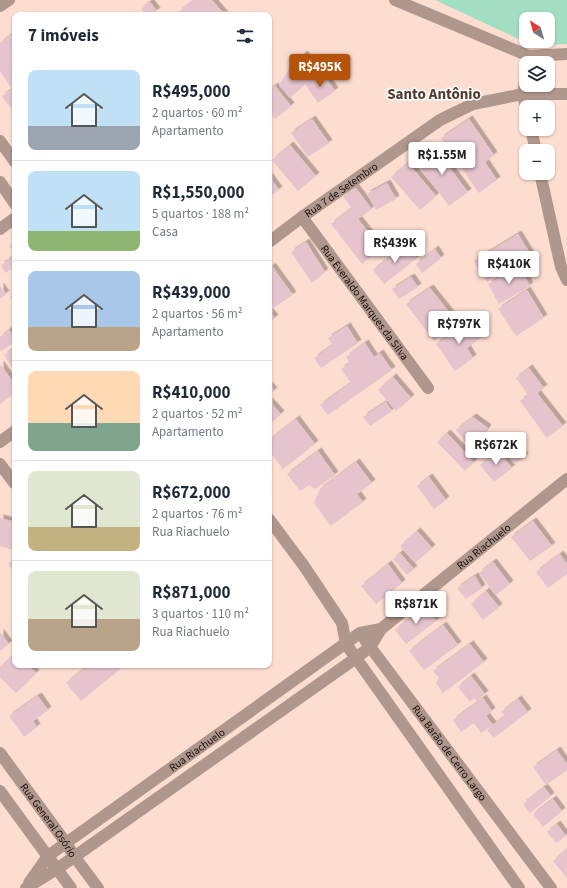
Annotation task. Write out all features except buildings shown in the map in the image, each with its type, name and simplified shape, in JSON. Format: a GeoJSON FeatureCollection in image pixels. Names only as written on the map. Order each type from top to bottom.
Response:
{"type":"FeatureCollection","features":[{"type":"Feature","properties":{"kind":"street"},"geometry":{"type":"LineString","coordinates":[[0,6],[8,0]]}},
{"type":"Feature","properties":{"kind":"street"},"geometry":{"type":"LineString","coordinates":[[395,0],[521,56]]}},
{"type":"Feature","properties":{"kind":"street"},"geometry":{"type":"LineString","coordinates":[[551,56],[567,54]]}},
{"type":"Feature","properties":{"kind":"street"},"geometry":{"type":"LineString","coordinates":[[523,94],[524,100]]}},
{"type":"Feature","properties":{"kind":"street","name":"Rua 7 de Setembro"},"geometry":{"type":"LineString","coordinates":[[272,240],[440,120],[473,104],[523,94],[567,94]]}},
{"type":"Feature","properties":{"kind":"street"},"geometry":{"type":"LineString","coordinates":[[0,141],[12,158]]}},
{"type":"Feature","properties":{"kind":"street"},"geometry":{"type":"LineString","coordinates":[[542,180],[561,267],[567,280]]}},
{"type":"Feature","properties":{"kind":"street"},"geometry":{"type":"LineString","coordinates":[[0,182],[12,200]]}},
{"type":"Feature","properties":{"kind":"street","name":"Rua Everaldo Marques da Silva"},"geometry":{"type":"LineString","coordinates":[[302,217],[428,388]]}},
{"type":"Feature","properties":{"kind":"street"},"geometry":{"type":"LineString","coordinates":[[0,229],[12,220]]}},
{"type":"Feature","properties":{"kind":"street"},"geometry":{"type":"LineString","coordinates":[[0,442],[12,433]]}},
{"type":"Feature","properties":{"kind":"street"},"geometry":{"type":"LineString","coordinates":[[0,464],[12,480]]}},
{"type":"Feature","properties":{"kind":"street","name":"Rua Riachuelo"},"geometry":{"type":"LineString","coordinates":[[26,888],[57,868],[356,658],[370,647],[381,629],[567,479]]}},
{"type":"Feature","properties":{"kind":"street","name":"Rua Barão de Cerro Largo"},"geometry":{"type":"LineString","coordinates":[[272,523],[304,566],[342,623],[346,644],[519,888]]}},
{"type":"Feature","properties":{"kind":"street","name":"Rua Barão de Cerro Largo"},"geometry":{"type":"LineString","coordinates":[[342,623],[360,633],[551,888]]}},
{"type":"Feature","properties":{"kind":"street","name":"Rua Riachuelo"},"geometry":{"type":"LineString","coordinates":[[26,888],[48,856],[360,633],[381,629]]}},
{"type":"Feature","properties":{"kind":"street","name":"Rua General Osório"},"geometry":{"type":"LineString","coordinates":[[0,753],[98,888]]}},
{"type":"Feature","properties":{"kind":"street"},"geometry":{"type":"LineString","coordinates":[[436,771],[455,760]]}},
{"type":"Feature","properties":{"kind":"street","name":"Rua General Osório"},"geometry":{"type":"LineString","coordinates":[[0,792],[71,888]]}},
{"type":"Feature","properties":{"kind":"green space"},"geometry":{"type":"Polygon","coordinates":[[[435,0],[567,0],[567,44],[555,45],[555,12],[519,12],[519,39],[435,0]]]}},
{"type":"Feature","properties":{"kind":"district","name":"Santo Antônio"},"geometry":{"type":"Point","coordinates":[434,94]}}]}
